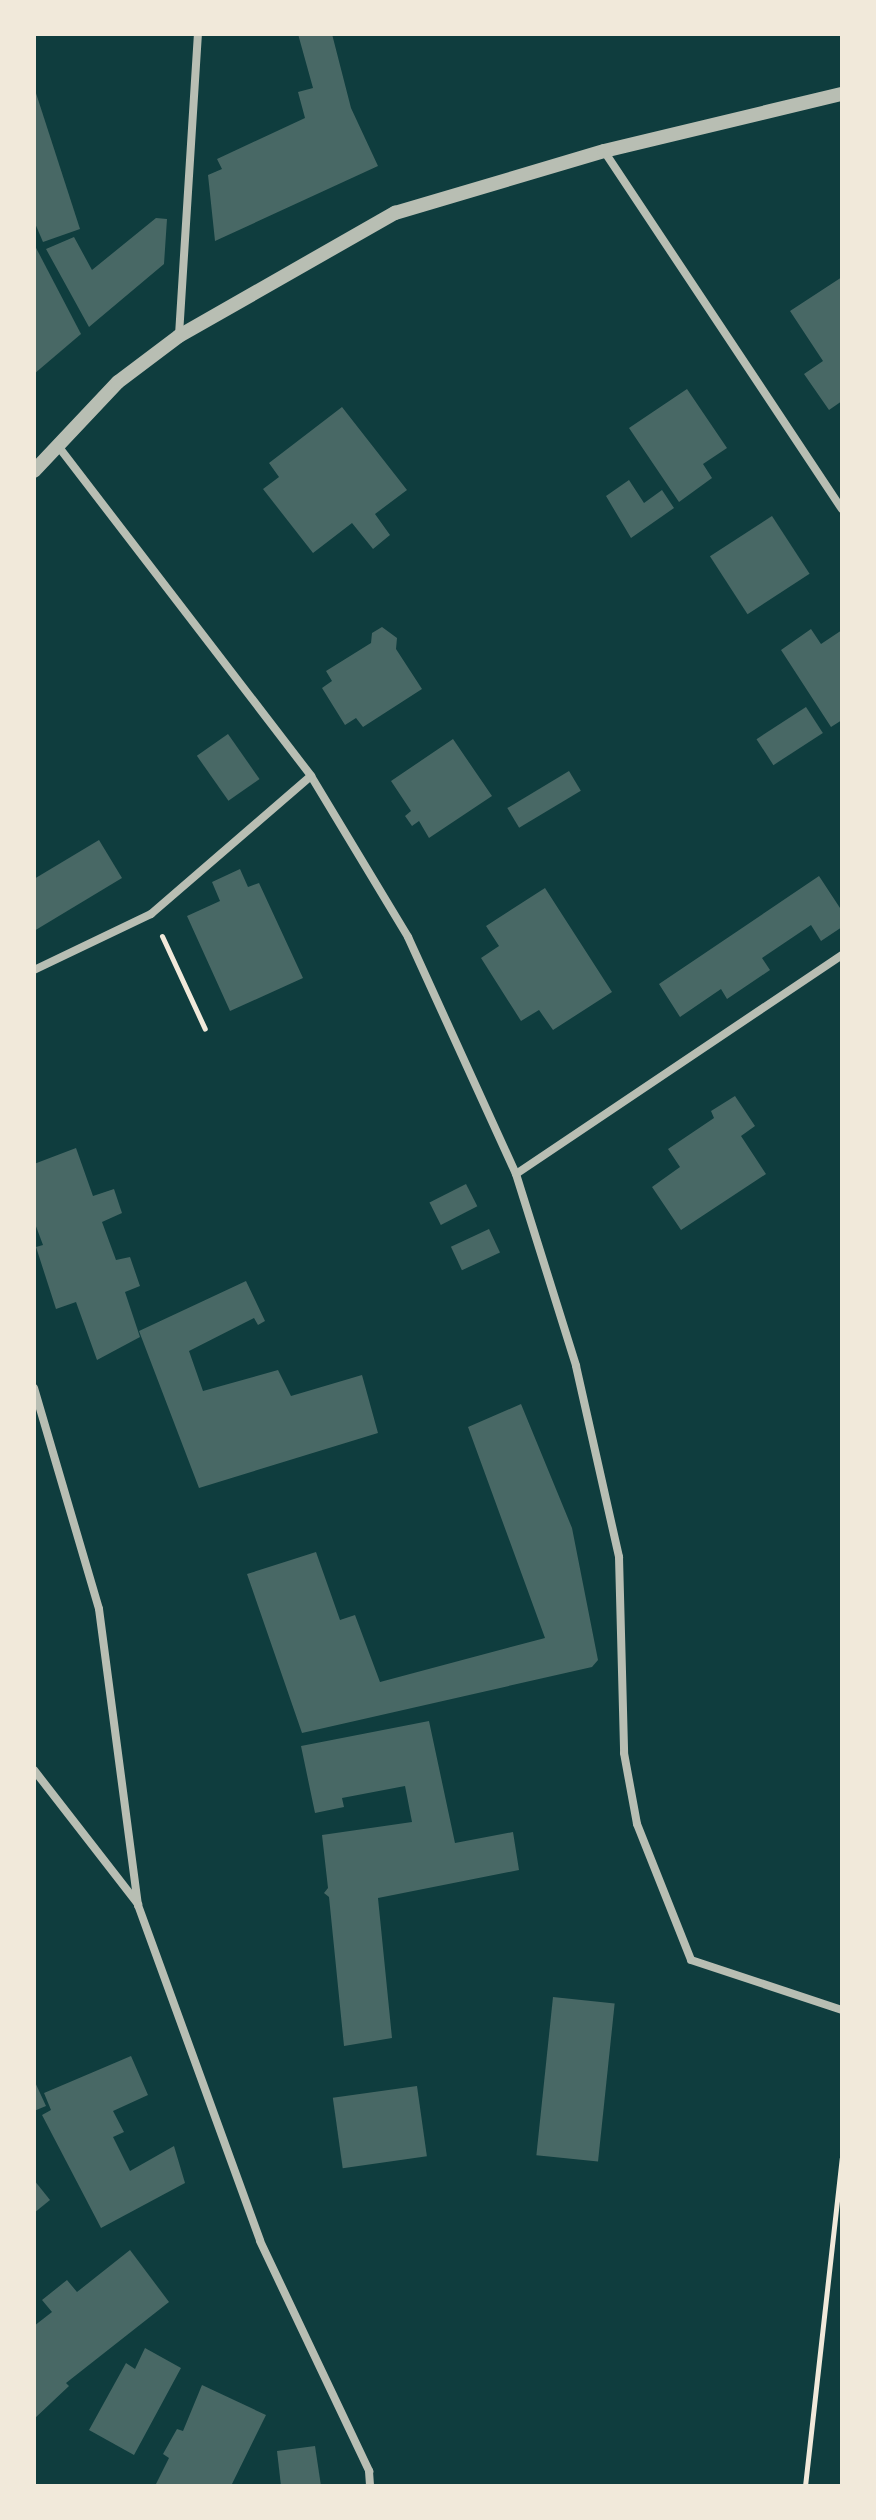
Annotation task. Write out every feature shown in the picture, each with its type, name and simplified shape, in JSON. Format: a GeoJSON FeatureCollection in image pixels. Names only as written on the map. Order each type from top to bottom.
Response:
{"type":"FeatureCollection","features":[{"type":"Feature","properties":{"kind":"street"},"geometry":{"type":"LineString","coordinates":[[179,336],[198,34]]}},
{"type":"Feature","properties":{"kind":"street"},"geometry":{"type":"LineString","coordinates":[[34,471],[118,382],[179,336],[238,297],[395,213],[604,151],[842,94]]}},
{"type":"Feature","properties":{"kind":"street"},"geometry":{"type":"LineString","coordinates":[[604,151],[842,509]]}},
{"type":"Feature","properties":{"kind":"street"},"geometry":{"type":"LineString","coordinates":[[58,446],[311,776],[408,937],[516,1174],[576,1366],[619,1557],[624,1753],[648,1851],[691,1960],[842,2010]]}},
{"type":"Feature","properties":{"kind":"street"},"geometry":{"type":"LineString","coordinates":[[34,970],[151,914],[311,776]]}},
{"type":"Feature","properties":{"kind":"street"},"geometry":{"type":"LineString","coordinates":[[516,1174],[842,955]]}},
{"type":"Feature","properties":{"kind":"street"},"geometry":{"type":"LineString","coordinates":[[34,1388],[99,1609],[138,1905],[260,2241],[369,2471],[370,2486]]}},
{"type":"Feature","properties":{"kind":"street"},"geometry":{"type":"LineString","coordinates":[[34,1770],[138,1905]]}},
{"type":"Feature","properties":{"kind":"path"},"geometry":{"type":"LineString","coordinates":[[151,914],[205,1029]]}},
{"type":"Feature","properties":{"kind":"path"},"geometry":{"type":"LineString","coordinates":[[805,2486],[842,2158]]}},
{"type":"Feature","properties":{"kind":"building"},"geometry":{"type":"Polygon","coordinates":[[[298,34],[332,34],[351,108],[378,166],[215,241],[208,175],[222,169],[217,159],[305,118],[298,92],[313,88],[298,34]]]}},
{"type":"Feature","properties":{"kind":"building"},"geometry":{"type":"Polygon","coordinates":[[[34,87],[80,229],[43,242],[34,221],[34,87]]]}},
{"type":"Feature","properties":{"kind":"building"},"geometry":{"type":"Polygon","coordinates":[[[156,218],[167,219],[164,264],[89,327],[46,249],[74,237],[92,270],[156,218]]]}},
{"type":"Feature","properties":{"kind":"building"},"geometry":{"type":"Polygon","coordinates":[[[34,244],[81,334],[34,374],[34,244]]]}},
{"type":"Feature","properties":{"kind":"building"},"geometry":{"type":"Polygon","coordinates":[[[842,277],[842,401],[829,410],[804,374],[823,361],[790,311],[842,277]]]}},
{"type":"Feature","properties":{"kind":"building"},"geometry":{"type":"Polygon","coordinates":[[[687,389],[727,448],[703,464],[712,478],[679,502],[629,428],[687,389]]]}},
{"type":"Feature","properties":{"kind":"building"},"geometry":{"type":"Polygon","coordinates":[[[342,407],[407,490],[375,514],[390,535],[373,549],[352,523],[313,553],[263,489],[279,477],[269,463],[342,407]]]}},
{"type":"Feature","properties":{"kind":"building"},"geometry":{"type":"Polygon","coordinates":[[[629,480],[644,503],[662,490],[674,508],[631,538],[606,496],[629,480]]]}},
{"type":"Feature","properties":{"kind":"building"},"geometry":{"type":"Polygon","coordinates":[[[772,516],[810,574],[748,614],[710,556],[772,516]]]}},
{"type":"Feature","properties":{"kind":"building"},"geometry":{"type":"Polygon","coordinates":[[[382,627],[397,638],[396,649],[422,689],[363,727],[356,718],[345,725],[322,688],[332,681],[326,671],[371,643],[372,633],[382,627]]]}},
{"type":"Feature","properties":{"kind":"building"},"geometry":{"type":"Polygon","coordinates":[[[811,629],[821,644],[842,630],[842,720],[831,727],[781,650],[811,629]]]}},
{"type":"Feature","properties":{"kind":"building"},"geometry":{"type":"Polygon","coordinates":[[[806,707],[823,733],[773,765],[757,739],[806,707]]]}},
{"type":"Feature","properties":{"kind":"building"},"geometry":{"type":"Polygon","coordinates":[[[228,734],[260,779],[228,801],[197,756],[228,734]]]}},
{"type":"Feature","properties":{"kind":"building"},"geometry":{"type":"Polygon","coordinates":[[[453,739],[492,796],[429,838],[419,821],[412,826],[405,816],[411,811],[391,781],[453,739]]]}},
{"type":"Feature","properties":{"kind":"building"},"geometry":{"type":"Polygon","coordinates":[[[569,771],[581,791],[519,828],[507,808],[569,771]]]}},
{"type":"Feature","properties":{"kind":"building"},"geometry":{"type":"Polygon","coordinates":[[[99,840],[122,878],[34,931],[34,879],[99,840]]]}},
{"type":"Feature","properties":{"kind":"building"},"geometry":{"type":"Polygon","coordinates":[[[240,869],[248,887],[259,883],[303,978],[230,1011],[187,916],[220,901],[212,882],[240,869]]]}},
{"type":"Feature","properties":{"kind":"building"},"geometry":{"type":"Polygon","coordinates":[[[819,876],[842,911],[842,927],[821,941],[811,925],[762,958],[770,970],[727,999],[721,989],[680,1017],[659,984],[819,876]]]}},
{"type":"Feature","properties":{"kind":"building"},"geometry":{"type":"Polygon","coordinates":[[[545,888],[612,992],[553,1030],[539,1010],[521,1021],[481,958],[499,946],[486,926],[545,888]]]}},
{"type":"Feature","properties":{"kind":"building"},"geometry":{"type":"Polygon","coordinates":[[[735,1096],[755,1126],[741,1136],[766,1174],[681,1230],[652,1187],[680,1167],[668,1149],[714,1118],[711,1111],[735,1096]]]}},
{"type":"Feature","properties":{"kind":"building"},"geometry":{"type":"Polygon","coordinates":[[[76,1148],[93,1196],[114,1189],[122,1213],[102,1222],[116,1260],[130,1257],[140,1286],[125,1292],[140,1337],[97,1360],[76,1302],[56,1309],[36,1247],[43,1245],[34,1221],[34,1164],[76,1148]]]}},
{"type":"Feature","properties":{"kind":"building"},"geometry":{"type":"Polygon","coordinates":[[[466,1184],[477,1206],[441,1225],[429,1203],[466,1184]]]}},
{"type":"Feature","properties":{"kind":"building"},"geometry":{"type":"Polygon","coordinates":[[[489,1229],[500,1253],[462,1270],[451,1247],[489,1229]]]}},
{"type":"Feature","properties":{"kind":"building"},"geometry":{"type":"Polygon","coordinates":[[[246,1281],[265,1321],[258,1325],[254,1318],[189,1351],[203,1391],[278,1370],[291,1396],[362,1375],[378,1433],[199,1488],[139,1331],[246,1281]]]}},
{"type":"Feature","properties":{"kind":"building"},"geometry":{"type":"Polygon","coordinates":[[[521,1404],[572,1528],[598,1660],[592,1667],[302,1733],[247,1574],[316,1552],[340,1620],[355,1615],[380,1682],[545,1638],[468,1427],[521,1404]]]}},
{"type":"Feature","properties":{"kind":"building"},"geometry":{"type":"Polygon","coordinates":[[[429,1721],[455,1843],[513,1832],[519,1870],[378,1898],[392,2038],[344,2046],[329,1897],[324,1893],[328,1888],[322,1835],[412,1822],[405,1786],[342,1798],[344,1807],[315,1813],[301,1746],[429,1721]]]}},
{"type":"Feature","properties":{"kind":"building"},"geometry":{"type":"Polygon","coordinates":[[[553,1997],[615,2003],[598,2162],[536,2155],[553,1997]]]}},
{"type":"Feature","properties":{"kind":"building"},"geometry":{"type":"Polygon","coordinates":[[[131,2056],[148,2095],[113,2111],[124,2132],[113,2137],[130,2171],[174,2146],[185,2183],[101,2228],[42,2115],[51,2110],[44,2093],[131,2056]]]}},
{"type":"Feature","properties":{"kind":"building"},"geometry":{"type":"Polygon","coordinates":[[[34,2080],[46,2106],[34,2111],[34,2080]]]}},
{"type":"Feature","properties":{"kind":"building"},"geometry":{"type":"Polygon","coordinates":[[[417,2086],[427,2156],[343,2168],[333,2098],[417,2086]]]}},
{"type":"Feature","properties":{"kind":"building"},"geometry":{"type":"Polygon","coordinates":[[[34,2180],[50,2200],[34,2213],[34,2180]]]}},
{"type":"Feature","properties":{"kind":"building"},"geometry":{"type":"Polygon","coordinates":[[[130,2250],[169,2302],[66,2383],[69,2386],[34,2419],[34,2326],[52,2312],[42,2300],[67,2280],[77,2292],[130,2250]]]}},
{"type":"Feature","properties":{"kind":"building"},"geometry":{"type":"Polygon","coordinates":[[[145,2348],[181,2368],[134,2455],[89,2430],[126,2363],[135,2369],[145,2348]]]}},
{"type":"Feature","properties":{"kind":"building"},"geometry":{"type":"Polygon","coordinates":[[[202,2385],[266,2415],[231,2486],[155,2486],[169,2458],[163,2454],[177,2429],[183,2431],[202,2385]]]}},
{"type":"Feature","properties":{"kind":"building"},"geometry":{"type":"Polygon","coordinates":[[[315,2446],[321,2486],[281,2486],[277,2451],[315,2446]]]}}]}
